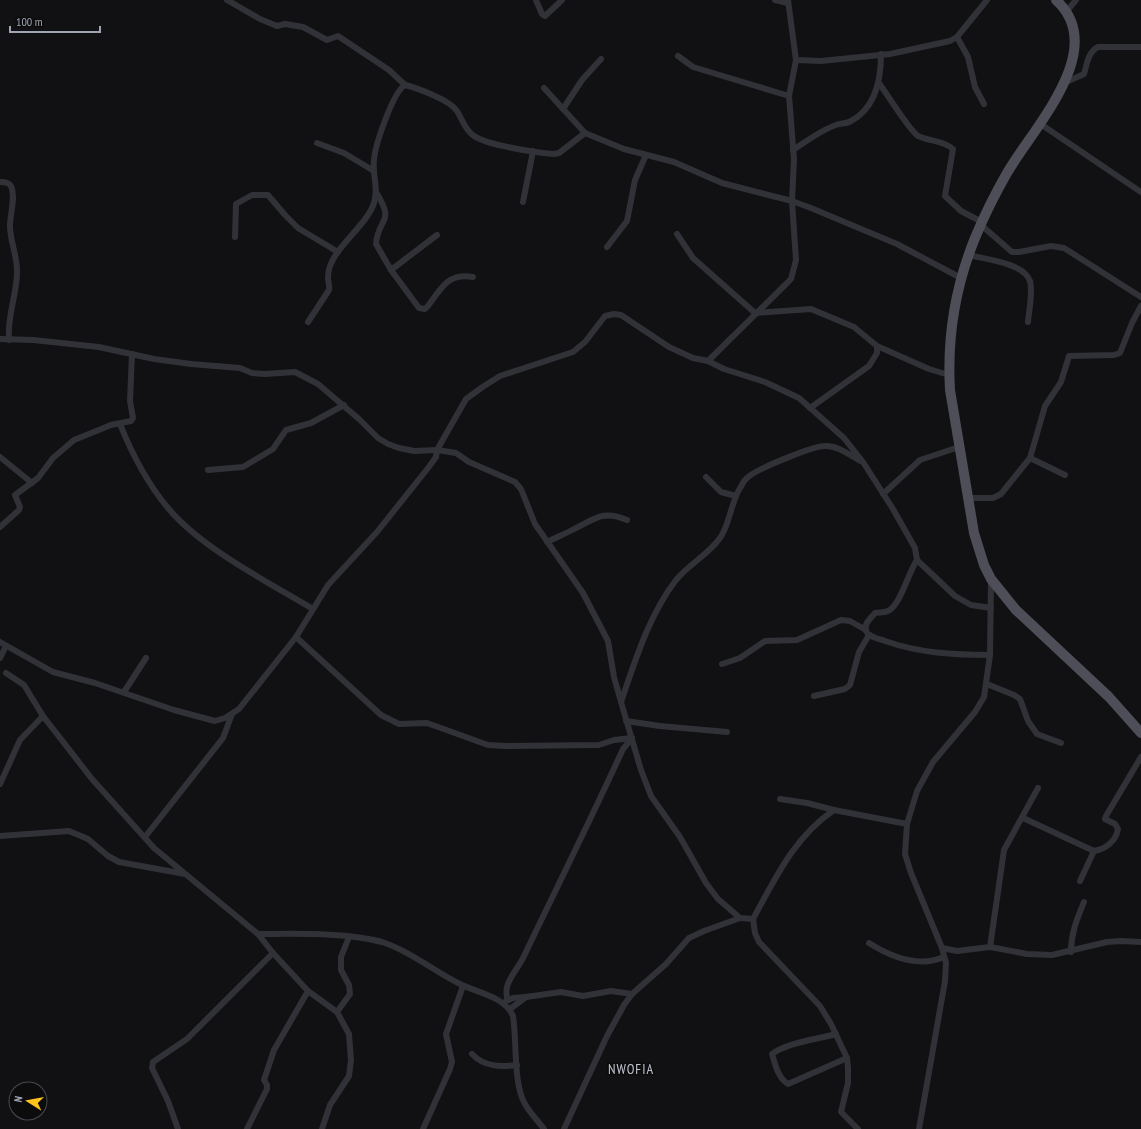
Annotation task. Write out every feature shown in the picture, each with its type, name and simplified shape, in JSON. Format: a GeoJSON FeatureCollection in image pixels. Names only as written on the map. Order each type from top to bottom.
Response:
{"type":"FeatureCollection","features":[{"type":"Feature","properties":{"kind":"main road"},"geometry":{"type":"LineString","coordinates":[[1056,0],[1066,12],[1076,35],[1072,65],[1064,82],[1007,173],[981,224],[968,255],[961,278],[953,316],[949,375],[951,404],[979,550],[991,579],[1016,610],[1109,696],[1141,733]]}},
{"type":"Feature","properties":{"kind":"street"},"geometry":{"type":"LineString","coordinates":[[227,0],[260,19],[277,26],[284,24],[303,27],[327,40],[338,36],[389,70],[405,85],[449,104],[456,110],[463,125],[474,136],[486,142],[546,154],[559,153],[586,133]]}},
{"type":"Feature","properties":{"kind":"street"},"geometry":{"type":"LineString","coordinates":[[536,0],[542,14],[545,16],[562,0]]}},
{"type":"Feature","properties":{"kind":"street"},"geometry":{"type":"LineString","coordinates":[[708,361],[791,279],[795,268],[792,201],[793,150],[789,96],[796,60],[788,1],[775,0]]}},
{"type":"Feature","properties":{"kind":"street"},"geometry":{"type":"LineString","coordinates":[[796,60],[821,61],[881,54],[915,49],[950,41],[958,37],[987,0]]}},
{"type":"Feature","properties":{"kind":"street"},"geometry":{"type":"LineString","coordinates":[[1066,12],[1076,0]]}},
{"type":"Feature","properties":{"kind":"street"},"geometry":{"type":"LineString","coordinates":[[958,37],[968,57],[975,87],[984,104]]}},
{"type":"Feature","properties":{"kind":"street"},"geometry":{"type":"LineString","coordinates":[[1064,82],[1084,74],[1089,55],[1093,49],[1098,47],[1141,47]]}},
{"type":"Feature","properties":{"kind":"street"},"geometry":{"type":"LineString","coordinates":[[793,150],[836,125],[850,122],[862,113],[873,99],[879,83],[881,74],[881,54]]}},
{"type":"Feature","properties":{"kind":"street"},"geometry":{"type":"LineString","coordinates":[[678,56],[693,67],[789,96]]}},
{"type":"Feature","properties":{"kind":"street"},"geometry":{"type":"LineString","coordinates":[[563,109],[582,80],[601,59]]}},
{"type":"Feature","properties":{"kind":"street"},"geometry":{"type":"LineString","coordinates":[[879,83],[910,128],[918,136],[953,149],[945,196],[961,211],[981,224],[1012,252],[1051,246],[1064,248],[1141,297]]}},
{"type":"Feature","properties":{"kind":"street"},"geometry":{"type":"LineString","coordinates":[[308,322],[329,290],[328,278],[330,268],[338,252],[374,204],[376,192],[374,170],[376,148],[394,96],[400,88],[405,85]]}},
{"type":"Feature","properties":{"kind":"street"},"geometry":{"type":"LineString","coordinates":[[544,88],[586,133],[624,149],[674,162],[722,183],[792,201],[897,244],[961,278]]}},
{"type":"Feature","properties":{"kind":"street"},"geometry":{"type":"LineString","coordinates":[[1039,123],[1141,192]]}},
{"type":"Feature","properties":{"kind":"street"},"geometry":{"type":"LineString","coordinates":[[317,143],[344,153],[374,170]]}},
{"type":"Feature","properties":{"kind":"street"},"geometry":{"type":"LineString","coordinates":[[523,202],[534,151]]}},
{"type":"Feature","properties":{"kind":"street"},"geometry":{"type":"LineString","coordinates":[[607,247],[627,221],[635,180],[646,155]]}},
{"type":"Feature","properties":{"kind":"street"},"geometry":{"type":"LineString","coordinates":[[0,182],[8,183],[11,186],[12,198],[10,226],[17,260],[15,287],[8,320],[9,340]]}},
{"type":"Feature","properties":{"kind":"street"},"geometry":{"type":"LineString","coordinates":[[376,192],[385,207],[386,219],[376,239],[376,244],[391,270],[417,306],[423,309],[428,306],[448,280],[461,276],[473,276]]}},
{"type":"Feature","properties":{"kind":"street"},"geometry":{"type":"LineString","coordinates":[[235,237],[236,204],[252,195],[264,194],[268,195],[285,216],[298,228],[338,252]]}},
{"type":"Feature","properties":{"kind":"street"},"geometry":{"type":"LineString","coordinates":[[677,234],[693,258],[755,313],[811,309],[854,327],[877,346],[929,369],[949,375]]}},
{"type":"Feature","properties":{"kind":"street"},"geometry":{"type":"LineString","coordinates":[[391,270],[437,235]]}},
{"type":"Feature","properties":{"kind":"street"},"geometry":{"type":"LineString","coordinates":[[968,255],[1007,264],[1020,269],[1027,276],[1030,282],[1028,322]]}},
{"type":"Feature","properties":{"kind":"street"},"geometry":{"type":"LineString","coordinates":[[968,498],[993,498],[1001,494],[1030,458],[1045,406],[1061,382],[1069,356],[1114,355],[1120,353],[1132,323],[1141,306]]}},
{"type":"Feature","properties":{"kind":"street"},"geometry":{"type":"LineString","coordinates":[[0,642],[53,672],[95,682],[174,710],[215,721],[232,714],[239,709],[296,637],[328,585],[377,532],[436,457],[437,450],[466,399],[500,376],[573,352],[585,342],[605,316],[614,314],[621,315],[669,347],[693,358],[708,361],[724,369],[765,382],[799,398],[844,438],[863,462],[915,548],[918,560],[955,596],[970,605],[991,608]]}},
{"type":"Feature","properties":{"kind":"street"},"geometry":{"type":"LineString","coordinates":[[0,339],[99,347],[190,364],[240,368],[252,373],[265,374],[295,372],[318,384],[344,405],[378,438],[388,444],[399,448],[414,450],[437,450],[456,453],[482,468],[515,482],[521,489],[535,524],[583,593],[608,641],[614,678],[641,770],[651,796],[680,837],[710,889],[718,899],[740,918]]}},
{"type":"Feature","properties":{"kind":"street"},"geometry":{"type":"LineString","coordinates":[[810,408],[869,366],[877,353],[877,346]]}},
{"type":"Feature","properties":{"kind":"street"},"geometry":{"type":"LineString","coordinates":[[0,527],[19,510],[20,507],[15,495],[32,483],[61,450],[74,440],[97,430],[131,421],[133,418],[130,401],[132,354]]}},
{"type":"Feature","properties":{"kind":"street"},"geometry":{"type":"LineString","coordinates":[[208,470],[243,468],[273,449],[286,430],[311,423],[344,405]]}},
{"type":"Feature","properties":{"kind":"street"},"geometry":{"type":"LineString","coordinates":[[120,424],[141,468],[168,509],[215,549],[313,609]]}},
{"type":"Feature","properties":{"kind":"street"},"geometry":{"type":"LineString","coordinates":[[621,702],[647,632],[661,605],[680,576],[721,537],[736,496],[747,477],[779,461],[818,447],[833,447],[863,462]]}},
{"type":"Feature","properties":{"kind":"street"},"geometry":{"type":"LineString","coordinates":[[883,494],[920,460],[959,447]]}},
{"type":"Feature","properties":{"kind":"street"},"geometry":{"type":"LineString","coordinates":[[0,457],[32,483]]}},
{"type":"Feature","properties":{"kind":"street"},"geometry":{"type":"LineString","coordinates":[[1030,458],[1065,475]]}},
{"type":"Feature","properties":{"kind":"street"},"geometry":{"type":"LineString","coordinates":[[706,477],[721,492],[736,496]]}},
{"type":"Feature","properties":{"kind":"street"},"geometry":{"type":"LineString","coordinates":[[547,542],[578,528],[592,519],[605,515],[618,516],[627,520]]}},
{"type":"Feature","properties":{"kind":"street"},"geometry":{"type":"LineString","coordinates":[[814,696],[845,689],[850,686],[859,652],[867,632],[866,624],[875,613],[887,612],[893,608],[904,589],[912,568],[918,560]]}},
{"type":"Feature","properties":{"kind":"street"},"geometry":{"type":"LineString","coordinates":[[919,1129],[945,981],[946,963],[942,948],[911,873],[905,854],[907,824],[917,791],[934,762],[975,712],[984,697],[990,655],[991,579]]}},
{"type":"Feature","properties":{"kind":"street"},"geometry":{"type":"LineString","coordinates":[[722,664],[740,658],[765,641],[797,640],[841,620],[850,621],[867,632],[896,645],[928,652],[990,655]]}},
{"type":"Feature","properties":{"kind":"street"},"geometry":{"type":"LineString","coordinates":[[296,637],[381,715],[399,724],[427,723],[488,745],[600,745],[614,740],[632,738]]}},
{"type":"Feature","properties":{"kind":"street"},"geometry":{"type":"LineString","coordinates":[[0,658],[6,646]]}},
{"type":"Feature","properties":{"kind":"street"},"geometry":{"type":"LineString","coordinates":[[124,692],[146,658]]}},
{"type":"Feature","properties":{"kind":"street"},"geometry":{"type":"LineString","coordinates":[[6,673],[24,685],[43,716],[92,779],[154,848],[258,934],[273,953],[308,991],[337,1012],[349,1034],[351,1060],[349,1076],[330,1105],[322,1129]]}},
{"type":"Feature","properties":{"kind":"street"},"geometry":{"type":"LineString","coordinates":[[987,684],[1020,699],[1028,721],[1037,734],[1061,743]]}},
{"type":"Feature","properties":{"kind":"street"},"geometry":{"type":"LineString","coordinates":[[145,838],[223,738],[232,714]]}},
{"type":"Feature","properties":{"kind":"street"},"geometry":{"type":"LineString","coordinates":[[0,784],[20,740],[43,716]]}},
{"type":"Feature","properties":{"kind":"street"},"geometry":{"type":"LineString","coordinates":[[626,721],[660,726],[727,732]]}},
{"type":"Feature","properties":{"kind":"street"},"geometry":{"type":"LineString","coordinates":[[544,1129],[525,1104],[517,1065],[514,1024],[510,1009],[506,1002],[508,983],[523,960],[623,749],[632,738]]}},
{"type":"Feature","properties":{"kind":"street"},"geometry":{"type":"LineString","coordinates":[[1022,818],[1094,851],[1108,847],[1118,832],[1118,829],[1115,824],[1106,819],[1106,816],[1141,757]]}},
{"type":"Feature","properties":{"kind":"street"},"geometry":{"type":"LineString","coordinates":[[990,947],[1004,850],[1038,788]]}},
{"type":"Feature","properties":{"kind":"street"},"geometry":{"type":"LineString","coordinates":[[780,799],[808,802],[834,810],[907,824]]}},
{"type":"Feature","properties":{"kind":"street"},"geometry":{"type":"LineString","coordinates":[[834,810],[808,831],[788,855],[753,919],[755,934],[759,942],[820,1006],[832,1024],[847,1058],[848,1082],[841,1112],[858,1129]]}},
{"type":"Feature","properties":{"kind":"street"},"geometry":{"type":"LineString","coordinates":[[0,836],[69,831],[88,839],[108,856],[119,862],[186,874]]}},
{"type":"Feature","properties":{"kind":"street"},"geometry":{"type":"LineString","coordinates":[[1080,881],[1094,851]]}},
{"type":"Feature","properties":{"kind":"street"},"geometry":{"type":"LineString","coordinates":[[1071,952],[1071,940],[1074,928],[1084,902]]}},
{"type":"Feature","properties":{"kind":"street"},"geometry":{"type":"LineString","coordinates":[[564,1129],[607,1036],[624,1005],[632,994],[666,964],[689,938],[740,918],[753,919]]}},
{"type":"Feature","properties":{"kind":"street"},"geometry":{"type":"LineString","coordinates":[[258,934],[349,937],[381,942],[398,949],[463,986],[506,1002],[521,997],[526,998],[561,992],[583,996],[611,991],[632,994]]}},
{"type":"Feature","properties":{"kind":"street"},"geometry":{"type":"LineString","coordinates":[[337,1012],[350,994],[349,985],[341,970],[341,957],[349,937]]}},
{"type":"Feature","properties":{"kind":"street"},"geometry":{"type":"LineString","coordinates":[[942,948],[957,951],[990,947],[1042,955],[1071,952],[1107,942],[1141,942]]}},
{"type":"Feature","properties":{"kind":"street"},"geometry":{"type":"LineString","coordinates":[[869,943],[892,956],[914,961],[930,961],[944,957]]}},
{"type":"Feature","properties":{"kind":"street"},"geometry":{"type":"LineString","coordinates":[[178,1129],[168,1101],[152,1068],[153,1062],[187,1039],[273,953]]}},
{"type":"Feature","properties":{"kind":"street"},"geometry":{"type":"LineString","coordinates":[[423,1129],[452,1062],[446,1034],[463,986]]}},
{"type":"Feature","properties":{"kind":"street"},"geometry":{"type":"LineString","coordinates":[[247,1129],[266,1089],[267,1085],[264,1080],[274,1050],[308,991]]}},
{"type":"Feature","properties":{"kind":"street"},"geometry":{"type":"LineString","coordinates":[[510,1009],[526,998]]}},
{"type":"Feature","properties":{"kind":"street"},"geometry":{"type":"LineString","coordinates":[[836,1034],[783,1047],[774,1052],[772,1054],[777,1068],[783,1081],[788,1084],[847,1058]]}},
{"type":"Feature","properties":{"kind":"street"},"geometry":{"type":"LineString","coordinates":[[472,1054],[485,1064],[506,1067],[517,1065]]}},
{"type":"Feature","properties":{"kind":"district","name":"NWOFIA"},"geometry":{"type":"Point","coordinates":[631,1069]}}]}
